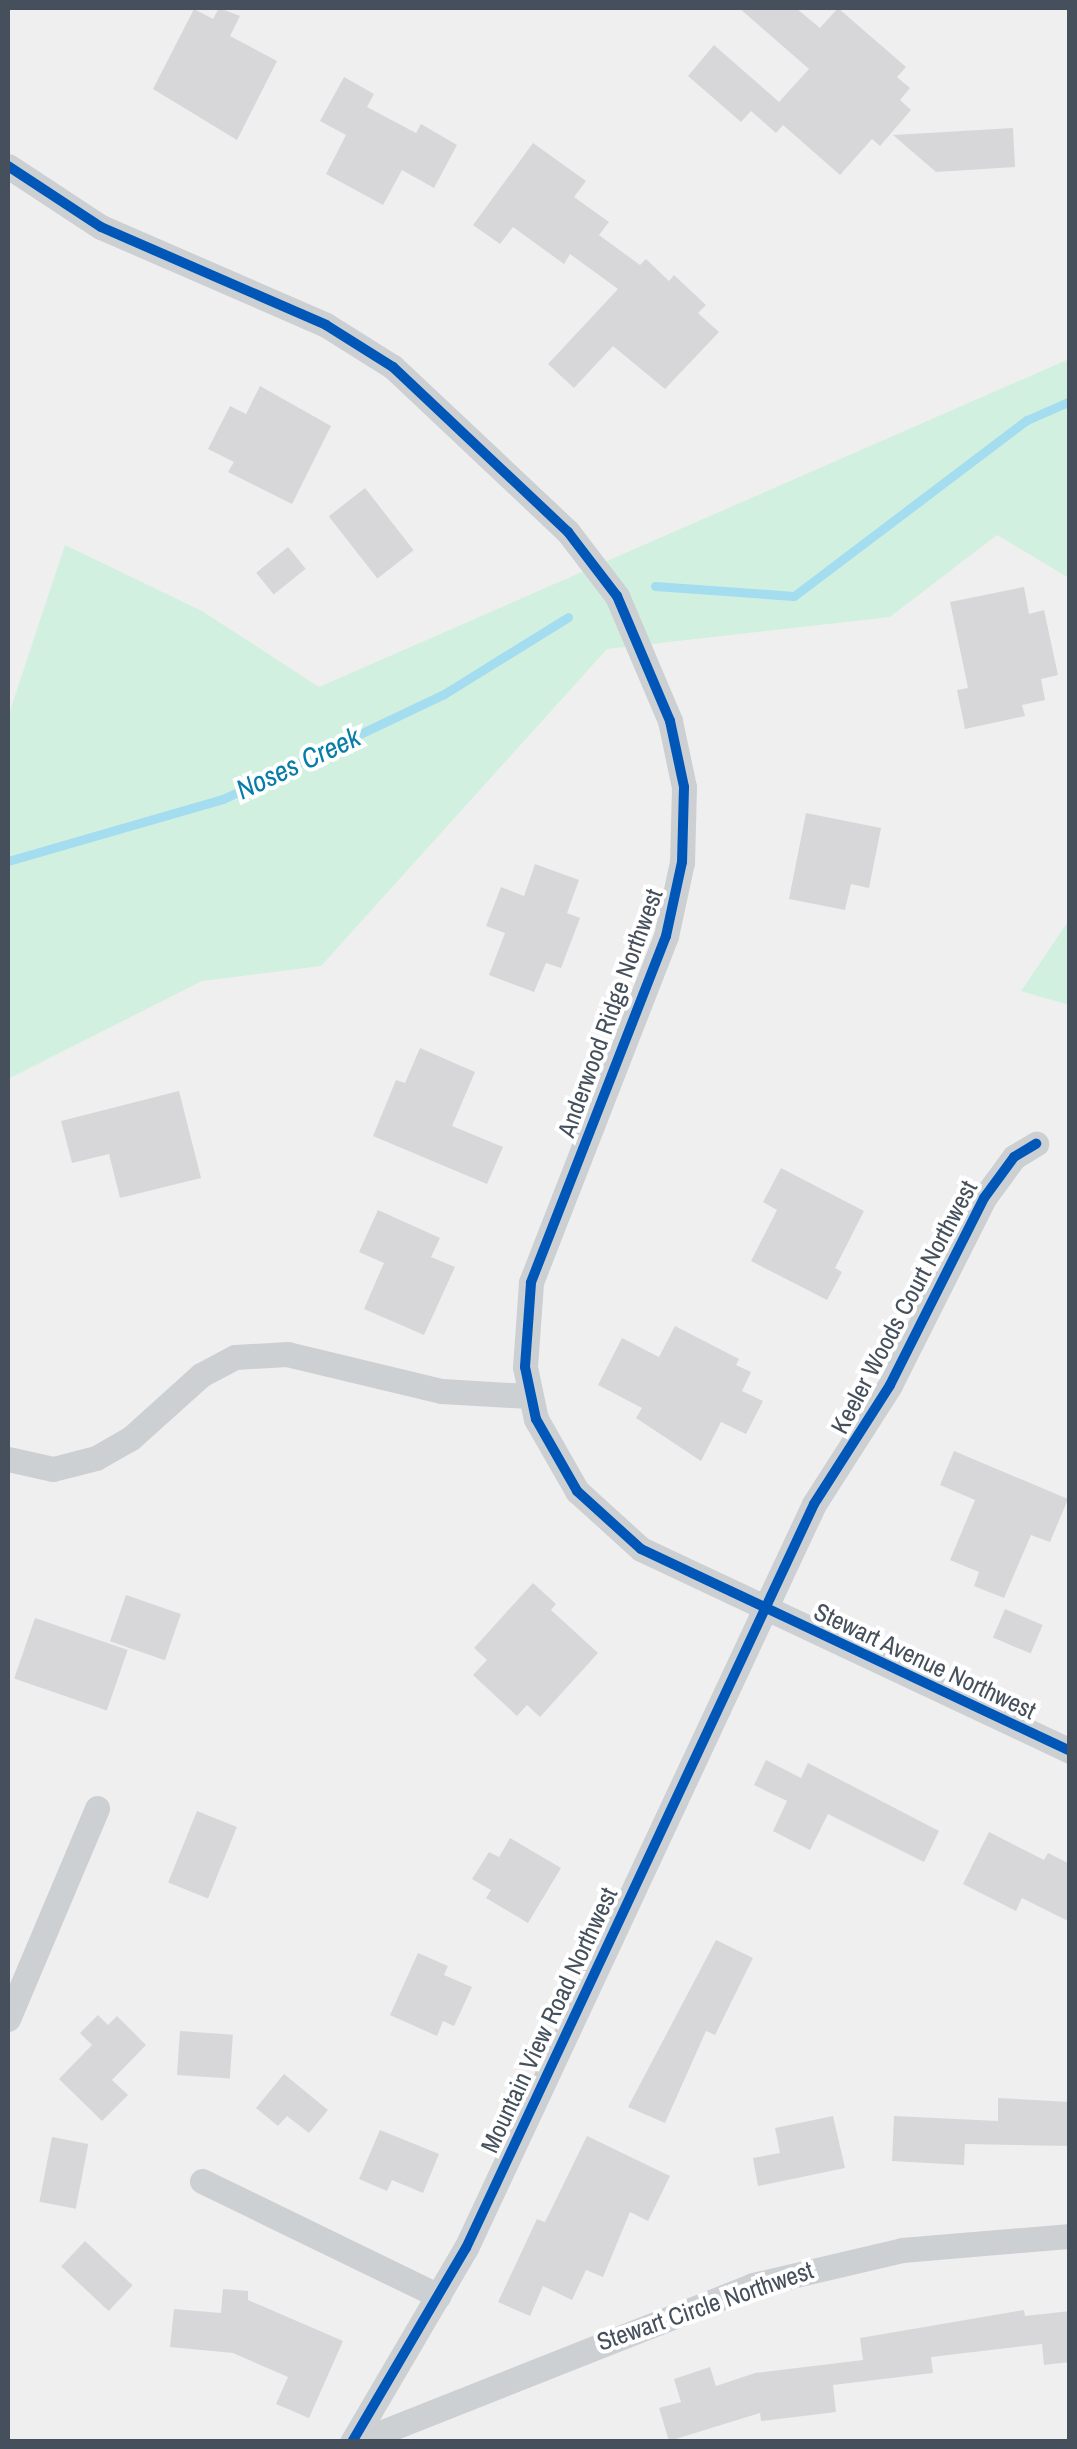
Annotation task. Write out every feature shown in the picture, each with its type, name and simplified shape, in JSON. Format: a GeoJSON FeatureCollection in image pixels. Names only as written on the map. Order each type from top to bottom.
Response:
{"type":"FeatureCollection","features":[{"type":"Feature","properties":{"kind":"street","name":"Anderwood Ridge Northwest"},"geometry":{"type":"LineString","coordinates":[[8,166],[83,218],[326,324],[411,380],[584,548],[646,652],[681,764],[680,881],[659,954],[534,1272],[524,1344],[527,1396],[565,1474],[606,1522],[650,1554],[764,1606]]}},
{"type":"Feature","properties":{"kind":"street","name":"Keeler Woods Court Northwest"},"geometry":{"type":"LineString","coordinates":[[764,1606],[814,1504],[890,1386],[984,1198],[1014,1157],[1036,1144]]}},
{"type":"Feature","properties":{"kind":"street"},"geometry":{"type":"LineString","coordinates":[[8,1459],[53,1469],[96,1458],[131,1438],[201,1374],[235,1356],[286,1354],[440,1391],[527,1396]]}},
{"type":"Feature","properties":{"kind":"street","name":"Stewart Avenue Northwest"},"geometry":{"type":"LineString","coordinates":[[764,1606],[1070,1751]]}},
{"type":"Feature","properties":{"kind":"street","name":"Mountain View Road Northwest"},"geometry":{"type":"LineString","coordinates":[[354,2442],[439,2296],[764,1606]]}},
{"type":"Feature","properties":{"kind":"street"},"geometry":{"type":"LineString","coordinates":[[8,2019],[97,1808]]}},
{"type":"Feature","properties":{"kind":"street"},"geometry":{"type":"LineString","coordinates":[[202,2181],[439,2296]]}},
{"type":"Feature","properties":{"kind":"street","name":"Stewart Circle Northwest"},"geometry":{"type":"LineString","coordinates":[[354,2442],[752,2286],[902,2250],[1070,2236]]}},
{"type":"Feature","properties":{"kind":"green space"},"geometry":{"type":"Polygon","coordinates":[[[1069,359],[1069,578],[997,535],[890,617],[607,649],[321,966],[202,981],[8,1079],[8,717],[65,545],[202,611],[319,687],[1069,359]]]}},
{"type":"Feature","properties":{"kind":"green space"},"geometry":{"type":"Polygon","coordinates":[[[1069,920],[1069,1005],[1021,991],[1069,920]]]}},
{"type":"Feature","properties":{"kind":"building"},"geometry":{"type":"Polygon","coordinates":[[[219,8],[240,16],[230,36],[277,61],[237,140],[153,89],[194,9],[213,19],[219,8]]]}},
{"type":"Feature","properties":{"kind":"building"},"geometry":{"type":"Polygon","coordinates":[[[739,8],[796,8],[820,28],[838,8],[906,67],[897,77],[910,88],[900,100],[911,110],[880,146],[872,139],[840,175],[783,125],[776,133],[751,111],[741,122],[688,76],[714,45],[779,102],[809,69],[739,8]]]}},
{"type":"Feature","properties":{"kind":"building"},"geometry":{"type":"Polygon","coordinates":[[[344,77],[374,94],[367,107],[416,133],[421,124],[457,145],[434,188],[402,170],[383,205],[326,174],[346,135],[320,121],[344,77]]]}},
{"type":"Feature","properties":{"kind":"building"},"geometry":{"type":"Polygon","coordinates":[[[1013,128],[1015,167],[936,172],[893,135],[1013,128]]]}},
{"type":"Feature","properties":{"kind":"building"},"geometry":{"type":"Polygon","coordinates":[[[533,143],[586,181],[574,197],[609,222],[599,235],[640,265],[646,259],[669,281],[674,275],[706,305],[698,313],[719,332],[665,389],[613,346],[574,388],[548,364],[618,289],[570,254],[564,264],[513,227],[500,244],[473,225],[533,143]]]}},
{"type":"Feature","properties":{"kind":"building"},"geometry":{"type":"Polygon","coordinates":[[[260,386],[331,426],[292,504],[228,472],[234,462],[208,449],[230,406],[246,414],[260,386]]]}},
{"type":"Feature","properties":{"kind":"building"},"geometry":{"type":"Polygon","coordinates":[[[365,488],[414,550],[377,579],[329,516],[365,488]]]}},
{"type":"Feature","properties":{"kind":"building"},"geometry":{"type":"Polygon","coordinates":[[[288,547],[306,569],[274,595],[256,573],[288,547]]]}},
{"type":"Feature","properties":{"kind":"building"},"geometry":{"type":"Polygon","coordinates":[[[1024,587],[1029,614],[1044,610],[1058,675],[1041,679],[1045,700],[1022,705],[1025,716],[965,729],[957,690],[968,688],[950,602],[1024,587]]]}},
{"type":"Feature","properties":{"kind":"building"},"geometry":{"type":"Polygon","coordinates":[[[806,813],[881,828],[869,888],[851,884],[845,910],[789,899],[806,813]]]}},
{"type":"Feature","properties":{"kind":"building"},"geometry":{"type":"Polygon","coordinates":[[[535,864],[579,880],[567,913],[580,918],[561,968],[546,963],[534,992],[489,975],[505,933],[486,926],[501,887],[524,896],[535,864]]]}},
{"type":"Feature","properties":{"kind":"building"},"geometry":{"type":"Polygon","coordinates":[[[420,1048],[475,1072],[452,1126],[503,1147],[487,1184],[373,1136],[396,1080],[405,1083],[420,1048]]]}},
{"type":"Feature","properties":{"kind":"building"},"geometry":{"type":"Polygon","coordinates":[[[179,1091],[201,1178],[120,1198],[109,1154],[72,1163],[61,1121],[179,1091]]]}},
{"type":"Feature","properties":{"kind":"building"},"geometry":{"type":"Polygon","coordinates":[[[781,1168],[864,1211],[835,1268],[842,1272],[827,1300],[751,1261],[777,1210],[763,1202],[781,1168]]]}},
{"type":"Feature","properties":{"kind":"building"},"geometry":{"type":"Polygon","coordinates":[[[378,1210],[440,1238],[431,1257],[455,1267],[424,1335],[364,1309],[384,1263],[359,1252],[378,1210]]]}},
{"type":"Feature","properties":{"kind":"building"},"geometry":{"type":"Polygon","coordinates":[[[675,1326],[739,1359],[736,1365],[751,1372],[742,1391],[763,1401],[746,1434],[721,1422],[701,1461],[636,1418],[642,1408],[598,1385],[622,1338],[659,1357],[675,1326]]]}},
{"type":"Feature","properties":{"kind":"building"},"geometry":{"type":"Polygon","coordinates":[[[954,1451],[1068,1499],[1050,1542],[1031,1535],[1004,1598],[974,1586],[979,1572],[950,1560],[975,1500],[940,1485],[954,1451]]]}},
{"type":"Feature","properties":{"kind":"building"},"geometry":{"type":"Polygon","coordinates":[[[533,1583],[556,1604],[551,1610],[598,1653],[540,1717],[527,1705],[517,1716],[473,1675],[487,1660],[474,1648],[533,1583]]]}},
{"type":"Feature","properties":{"kind":"building"},"geometry":{"type":"Polygon","coordinates":[[[126,1595],[181,1614],[165,1660],[110,1641],[126,1595]]]}},
{"type":"Feature","properties":{"kind":"building"},"geometry":{"type":"Polygon","coordinates":[[[1005,1609],[1043,1625],[1031,1654],[993,1638],[1005,1609]]]}},
{"type":"Feature","properties":{"kind":"building"},"geometry":{"type":"Polygon","coordinates":[[[35,1618],[128,1650],[107,1710],[14,1679],[35,1618]]]}},
{"type":"Feature","properties":{"kind":"building"},"geometry":{"type":"Polygon","coordinates":[[[766,1760],[801,1778],[808,1763],[939,1831],[924,1862],[828,1814],[810,1850],[773,1831],[787,1801],[754,1785],[766,1760]]]}},
{"type":"Feature","properties":{"kind":"building"},"geometry":{"type":"Polygon","coordinates":[[[197,1811],[237,1827],[208,1899],[168,1882],[197,1811]]]}},
{"type":"Feature","properties":{"kind":"building"},"geometry":{"type":"Polygon","coordinates":[[[989,1832],[1044,1860],[1048,1853],[1070,1864],[1070,1922],[1022,1898],[1016,1911],[963,1884],[989,1832]]]}},
{"type":"Feature","properties":{"kind":"building"},"geometry":{"type":"Polygon","coordinates":[[[510,1838],[561,1868],[528,1923],[486,1898],[491,1890],[472,1879],[489,1852],[499,1857],[510,1838]]]}},
{"type":"Feature","properties":{"kind":"building"},"geometry":{"type":"Polygon","coordinates":[[[716,1940],[753,1958],[715,2035],[706,2031],[665,2123],[628,2107],[716,1940]]]}},
{"type":"Feature","properties":{"kind":"building"},"geometry":{"type":"Polygon","coordinates":[[[418,1953],[448,1966],[444,1975],[472,1987],[454,2026],[443,2021],[437,2036],[390,2015],[418,1953]]]}},
{"type":"Feature","properties":{"kind":"building"},"geometry":{"type":"Polygon","coordinates":[[[98,2015],[108,2025],[117,2016],[146,2045],[112,2080],[128,2095],[102,2121],[59,2079],[92,2045],[80,2033],[98,2015]]]}},
{"type":"Feature","properties":{"kind":"building"},"geometry":{"type":"Polygon","coordinates":[[[180,2031],[233,2035],[230,2079],[177,2075],[180,2031]]]}},
{"type":"Feature","properties":{"kind":"building"},"geometry":{"type":"Polygon","coordinates":[[[284,2074],[328,2110],[309,2133],[287,2116],[278,2126],[256,2108],[284,2074]]]}},
{"type":"Feature","properties":{"kind":"building"},"geometry":{"type":"Polygon","coordinates":[[[998,2098],[1070,2102],[1070,2146],[965,2144],[964,2165],[892,2161],[894,2116],[998,2121],[998,2098]]]}},
{"type":"Feature","properties":{"kind":"building"},"geometry":{"type":"Polygon","coordinates":[[[833,2116],[845,2168],[758,2186],[753,2158],[780,2153],[775,2128],[833,2116]]]}},
{"type":"Feature","properties":{"kind":"building"},"geometry":{"type":"Polygon","coordinates":[[[380,2130],[439,2154],[423,2193],[392,2180],[387,2191],[359,2179],[380,2130]]]}},
{"type":"Feature","properties":{"kind":"building"},"geometry":{"type":"Polygon","coordinates":[[[587,2136],[670,2176],[648,2221],[630,2212],[603,2277],[586,2270],[572,2300],[543,2286],[530,2316],[498,2302],[537,2219],[545,2222],[587,2136]]]}},
{"type":"Feature","properties":{"kind":"building"},"geometry":{"type":"Polygon","coordinates":[[[52,2137],[88,2144],[76,2209],[39,2202],[52,2137]]]}},
{"type":"Feature","properties":{"kind":"building"},"geometry":{"type":"Polygon","coordinates":[[[85,2241],[133,2285],[109,2311],[61,2267],[85,2241]]]}},
{"type":"Feature","properties":{"kind":"building"},"geometry":{"type":"Polygon","coordinates":[[[223,2289],[248,2291],[248,2300],[343,2341],[309,2418],[276,2404],[288,2377],[233,2353],[170,2347],[174,2309],[221,2313],[223,2289]]]}},
{"type":"Feature","properties":{"kind":"building"},"geometry":{"type":"Polygon","coordinates":[[[1024,2310],[1025,2316],[1070,2311],[1070,2362],[1044,2365],[1042,2344],[931,2357],[933,2373],[833,2385],[836,2412],[761,2421],[760,2413],[669,2441],[659,2408],[681,2402],[674,2379],[710,2367],[716,2386],[755,2373],[863,2360],[860,2338],[1024,2310]]]}},
{"type":"Feature","properties":{"kind":"waterway","name":"Noses Creek"},"geometry":{"type":"LineString","coordinates":[[655,586],[794,596],[1027,420],[1070,401]]}},
{"type":"Feature","properties":{"kind":"waterway","name":"Noses Creek"},"geometry":{"type":"LineString","coordinates":[[8,861],[223,799],[444,694],[568,617]]}},
{"type":"Feature","properties":{"kind":"cycle path"},"geometry":{"type":"LineString","coordinates":[[8,166],[101,227],[326,325],[393,367],[568,532],[617,596],[670,721],[684,787],[682,862],[666,936],[531,1283],[525,1367],[536,1419],[577,1491],[641,1549],[1070,1751]]}},
{"type":"Feature","properties":{"kind":"cycle path"},"geometry":{"type":"LineString","coordinates":[[352,2442],[466,2248],[814,1504],[890,1385],[984,1198],[1014,1157],[1036,1144]]}}]}
